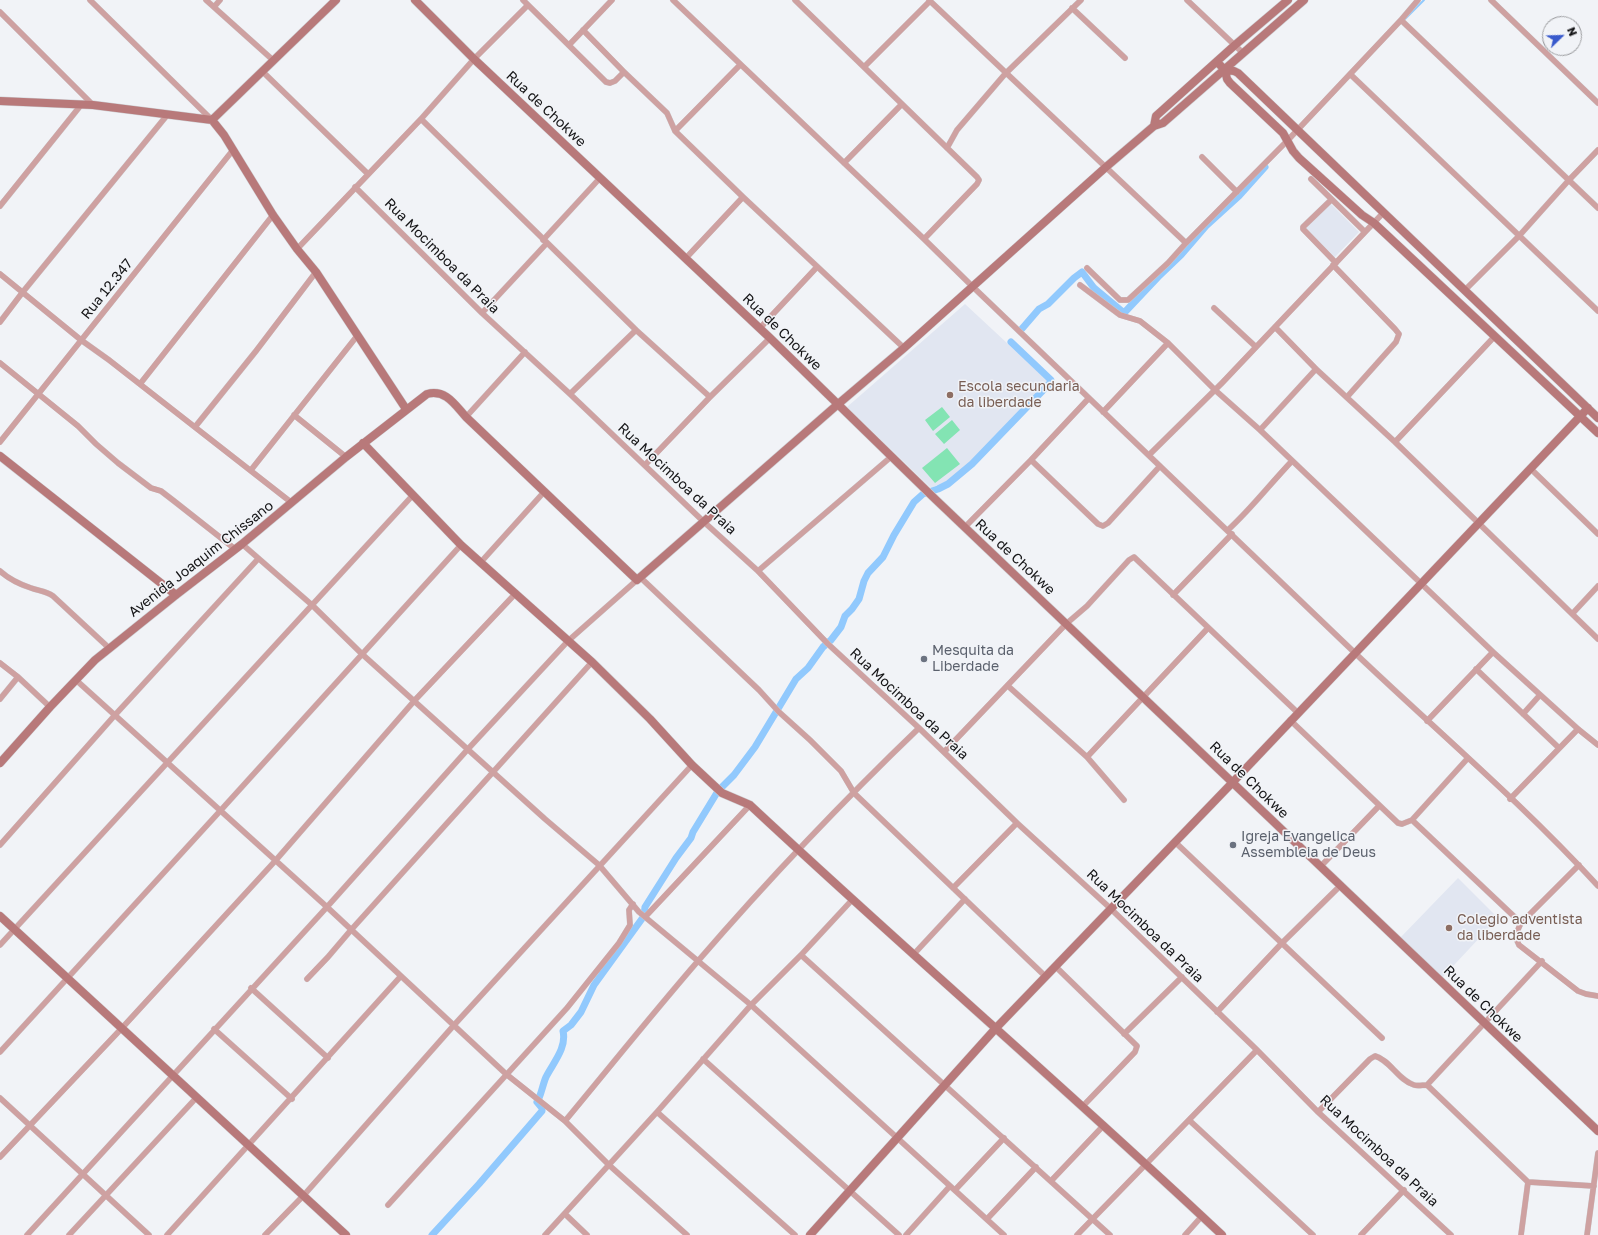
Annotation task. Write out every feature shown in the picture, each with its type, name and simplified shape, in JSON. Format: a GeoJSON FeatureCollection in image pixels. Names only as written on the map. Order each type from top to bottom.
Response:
{"type":"FeatureCollection","features":[{"type":"Feature","properties":{"kind":"street"},"geometry":{"type":"LineString","coordinates":[[90,0],[212,120],[224,135],[273,215],[316,272],[406,409]]}},
{"type":"Feature","properties":{"kind":"street"},"geometry":{"type":"LineString","coordinates":[[206,0],[274,61]]}},
{"type":"Feature","properties":{"kind":"street"},"geometry":{"type":"LineString","coordinates":[[214,7],[220,0]]}},
{"type":"Feature","properties":{"kind":"street"},"geometry":{"type":"LineString","coordinates":[[212,120],[336,0]]}},
{"type":"Feature","properties":{"kind":"street","name":"Rua de Chokwe"},"geometry":{"type":"LineString","coordinates":[[415,0],[474,59],[760,328],[837,405],[892,456],[933,497],[1321,866],[1484,1024],[1598,1131]]}},
{"type":"Feature","properties":{"kind":"street"},"geometry":{"type":"LineString","coordinates":[[523,0],[606,82],[610,83],[615,81],[624,72]]}},
{"type":"Feature","properties":{"kind":"street"},"geometry":{"type":"LineString","coordinates":[[569,45],[612,0]]}},
{"type":"Feature","properties":{"kind":"street"},"geometry":{"type":"LineString","coordinates":[[673,0],[1355,653],[1468,758],[1579,865],[1598,886]]}},
{"type":"Feature","properties":{"kind":"street"},"geometry":{"type":"LineString","coordinates":[[795,0],[979,180],[977,184],[924,239]]}},
{"type":"Feature","properties":{"kind":"street"},"geometry":{"type":"LineString","coordinates":[[864,67],[930,0],[1006,74],[1186,243]]}},
{"type":"Feature","properties":{"kind":"street"},"geometry":{"type":"LineString","coordinates":[[947,148],[957,130],[1006,74],[1081,0]]}},
{"type":"Feature","properties":{"kind":"street"},"geometry":{"type":"LineString","coordinates":[[1188,0],[1243,53]]}},
{"type":"Feature","properties":{"kind":"street"},"geometry":{"type":"LineString","coordinates":[[1154,126],[1156,116],[1288,0]]}},
{"type":"Feature","properties":{"kind":"street"},"geometry":{"type":"LineString","coordinates":[[27,1235],[327,906],[468,748],[568,641],[904,348],[1106,167],[1154,126],[1163,123],[1304,0]]}},
{"type":"Feature","properties":{"kind":"street"},"geometry":{"type":"LineString","coordinates":[[1087,268],[1120,300],[1128,300],[1168,263],[1288,140],[1418,0]]}},
{"type":"Feature","properties":{"kind":"street"},"geometry":{"type":"LineString","coordinates":[[1491,0],[1598,103]]}},
{"type":"Feature","properties":{"kind":"street"},"geometry":{"type":"LineString","coordinates":[[297,248],[420,119],[474,59],[528,5]]}},
{"type":"Feature","properties":{"kind":"street"},"geometry":{"type":"LineString","coordinates":[[1072,8],[1125,58]]}},
{"type":"Feature","properties":{"kind":"street"},"geometry":{"type":"LineString","coordinates":[[0,12],[93,105]]}},
{"type":"Feature","properties":{"kind":"street"},"geometry":{"type":"LineString","coordinates":[[1401,20],[1598,208]]}},
{"type":"Feature","properties":{"kind":"street"},"geometry":{"type":"LineString","coordinates":[[1255,28],[1263,36]]}},
{"type":"Feature","properties":{"kind":"street"},"geometry":{"type":"LineString","coordinates":[[583,30],[624,72],[668,113],[675,131],[743,198],[904,348]]}},
{"type":"Feature","properties":{"kind":"street"},"geometry":{"type":"LineString","coordinates":[[1217,62],[1225,70],[1238,74],[1298,129],[1598,418]]}},
{"type":"Feature","properties":{"kind":"street"},"geometry":{"type":"LineString","coordinates":[[675,131],[740,65]]}},
{"type":"Feature","properties":{"kind":"street"},"geometry":{"type":"LineString","coordinates":[[1225,70],[1227,79],[1230,83],[1283,133],[1293,151],[1299,158],[1362,216],[1374,223],[1598,433]]}},
{"type":"Feature","properties":{"kind":"street"},"geometry":{"type":"LineString","coordinates":[[263,72],[368,174]]}},
{"type":"Feature","properties":{"kind":"street"},"geometry":{"type":"LineString","coordinates":[[1350,74],[1598,311]]}},
{"type":"Feature","properties":{"kind":"street"},"geometry":{"type":"LineString","coordinates":[[1189,86],[1196,94]]}},
{"type":"Feature","properties":{"kind":"street"},"geometry":{"type":"LineString","coordinates":[[0,102],[93,105],[212,120]]}},
{"type":"Feature","properties":{"kind":"street"},"geometry":{"type":"LineString","coordinates":[[844,163],[902,104]]}},
{"type":"Feature","properties":{"kind":"street"},"geometry":{"type":"LineString","coordinates":[[0,206],[81,105]]}},
{"type":"Feature","properties":{"kind":"street"},"geometry":{"type":"LineString","coordinates":[[0,322],[22,292],[168,114]]}},
{"type":"Feature","properties":{"kind":"street"},"geometry":{"type":"LineString","coordinates":[[420,119],[636,330],[710,397]]}},
{"type":"Feature","properties":{"kind":"street","name":"Rua 12.347"},"geometry":{"type":"LineString","coordinates":[[0,442],[233,150]]}},
{"type":"Feature","properties":{"kind":"street"},"geometry":{"type":"LineString","coordinates":[[1465,290],[1518,236],[1598,150]]}},
{"type":"Feature","properties":{"kind":"street"},"geometry":{"type":"LineString","coordinates":[[1202,157],[1237,192]]}},
{"type":"Feature","properties":{"kind":"street"},"geometry":{"type":"LineString","coordinates":[[482,313],[600,178]]}},
{"type":"Feature","properties":{"kind":"street"},"geometry":{"type":"LineString","coordinates":[[1311,179],[1365,232]]}},
{"type":"Feature","properties":{"kind":"street","name":"Rua Mocimboa da Praia"},"geometry":{"type":"LineString","coordinates":[[355,187],[482,313],[758,571],[826,643],[919,728],[1017,823],[1110,908],[1318,1112],[1451,1235]]}},
{"type":"Feature","properties":{"kind":"street"},"geometry":{"type":"LineString","coordinates":[[686,258],[743,198]]}},
{"type":"Feature","properties":{"kind":"street"},"geometry":{"type":"LineString","coordinates":[[1331,200],[1303,227],[1303,229],[1399,334],[1396,342],[1347,397]]}},
{"type":"Feature","properties":{"kind":"street"},"geometry":{"type":"LineString","coordinates":[[1149,455],[1215,390],[1384,212]]}},
{"type":"Feature","properties":{"kind":"street"},"geometry":{"type":"LineString","coordinates":[[140,384],[273,215]]}},
{"type":"Feature","properties":{"kind":"street"},"geometry":{"type":"LineString","coordinates":[[760,328],[817,267]]}},
{"type":"Feature","properties":{"kind":"street"},"geometry":{"type":"LineString","coordinates":[[195,427],[256,351],[316,272]]}},
{"type":"Feature","properties":{"kind":"street"},"geometry":{"type":"LineString","coordinates":[[0,274],[81,340],[140,384],[292,503]]}},
{"type":"Feature","properties":{"kind":"street"},"geometry":{"type":"LineString","coordinates":[[1080,285],[1120,315],[1140,322],[1168,343],[1215,390],[1260,430],[1420,584],[1540,695],[1598,745]]}},
{"type":"Feature","properties":{"kind":"street"},"geometry":{"type":"LineString","coordinates":[[1214,308],[1256,347]]}},
{"type":"Feature","properties":{"kind":"street"},"geometry":{"type":"LineString","coordinates":[[1274,327],[1316,369],[1395,442],[1573,613],[1598,639]]}},
{"type":"Feature","properties":{"kind":"street"},"geometry":{"type":"LineString","coordinates":[[570,394],[636,330]]}},
{"type":"Feature","properties":{"kind":"street"},"geometry":{"type":"LineString","coordinates":[[250,470],[358,336]]}},
{"type":"Feature","properties":{"kind":"street"},"geometry":{"type":"LineString","coordinates":[[1395,442],[1495,336]]}},
{"type":"Feature","properties":{"kind":"street"},"geometry":{"type":"LineString","coordinates":[[645,465],[710,397],[770,338]]}},
{"type":"Feature","properties":{"kind":"street"},"geometry":{"type":"LineString","coordinates":[[1104,412],[1168,343]]}},
{"type":"Feature","properties":{"kind":"street"},"geometry":{"type":"LineString","coordinates":[[525,352],[466,417],[544,492],[759,690],[779,712],[841,771],[854,793],[1045,976]]}},
{"type":"Feature","properties":{"kind":"street"},"geometry":{"type":"LineString","coordinates":[[0,363],[78,426],[118,463],[151,488],[161,491],[235,549]]}},
{"type":"Feature","properties":{"kind":"street"},"geometry":{"type":"LineString","coordinates":[[1260,430],[1316,369]]}},
{"type":"Feature","properties":{"kind":"street","name":"Avenida Joaquim Chissano"},"geometry":{"type":"LineString","coordinates":[[0,763],[94,660],[242,544],[364,442],[406,409],[427,394],[433,392],[443,393],[466,417]]}},
{"type":"Feature","properties":{"kind":"street"},"geometry":{"type":"LineString","coordinates":[[965,527],[1089,398]]}},
{"type":"Feature","properties":{"kind":"street"},"geometry":{"type":"LineString","coordinates":[[810,1235],[996,1028],[1232,783],[1290,720],[1588,408]]}},
{"type":"Feature","properties":{"kind":"street"},"geometry":{"type":"LineString","coordinates":[[294,415],[346,457]]}},
{"type":"Feature","properties":{"kind":"street"},"geometry":{"type":"LineString","coordinates":[[364,442],[461,545],[592,662],[650,719],[692,765],[722,793],[750,804],[852,900],[1104,1125],[1222,1235]]}},
{"type":"Feature","properties":{"kind":"street"},"geometry":{"type":"LineString","coordinates":[[0,456],[176,595]]}},
{"type":"Feature","properties":{"kind":"street"},"geometry":{"type":"LineString","coordinates":[[758,571],[892,456]]}},
{"type":"Feature","properties":{"kind":"street"},"geometry":{"type":"LineString","coordinates":[[1031,460],[1098,524],[1103,526],[1108,523],[1160,466]]}},
{"type":"Feature","properties":{"kind":"street"},"geometry":{"type":"LineString","coordinates":[[1173,595],[1230,532],[1265,489],[1292,461]]}},
{"type":"Feature","properties":{"kind":"street"},"geometry":{"type":"LineString","coordinates":[[1531,469],[1598,534]]}},
{"type":"Feature","properties":{"kind":"street"},"geometry":{"type":"LineString","coordinates":[[481,562],[544,492]]}},
{"type":"Feature","properties":{"kind":"street"},"geometry":{"type":"LineString","coordinates":[[0,945],[413,495]]}},
{"type":"Feature","properties":{"kind":"street"},"geometry":{"type":"LineString","coordinates":[[242,544],[312,606],[362,654],[494,771],[545,819],[599,865],[646,917],[750,1005],[896,1138],[988,1219],[1002,1234]]}},
{"type":"Feature","properties":{"kind":"street"},"geometry":{"type":"LineString","coordinates":[[0,1052],[222,810],[461,545]]}},
{"type":"Feature","properties":{"kind":"street"},"geometry":{"type":"LineString","coordinates":[[944,752],[1066,624],[1087,606],[1103,586],[1129,560],[1134,557],[1298,713]]}},
{"type":"Feature","properties":{"kind":"street"},"geometry":{"type":"LineString","coordinates":[[0,844],[115,714],[258,559]]}},
{"type":"Feature","properties":{"kind":"street"},"geometry":{"type":"LineString","coordinates":[[0,571],[16,583],[45,591],[53,596],[109,648]]}},
{"type":"Feature","properties":{"kind":"street"},"geometry":{"type":"LineString","coordinates":[[1573,613],[1598,586]]}},
{"type":"Feature","properties":{"kind":"street"},"geometry":{"type":"LineString","coordinates":[[0,1157],[122,1028],[276,860],[415,700],[516,593]]}},
{"type":"Feature","properties":{"kind":"street"},"geometry":{"type":"LineString","coordinates":[[1087,757],[1208,628]]}},
{"type":"Feature","properties":{"kind":"street"},"geometry":{"type":"LineString","coordinates":[[1427,721],[1493,652]]}},
{"type":"Feature","properties":{"kind":"street"},"geometry":{"type":"LineString","coordinates":[[307,979],[592,662]]}},
{"type":"Feature","properties":{"kind":"street"},"geometry":{"type":"LineString","coordinates":[[0,663],[18,677],[50,707]]}},
{"type":"Feature","properties":{"kind":"street"},"geometry":{"type":"LineString","coordinates":[[1476,669],[1559,748]]}},
{"type":"Feature","properties":{"kind":"street"},"geometry":{"type":"LineString","coordinates":[[0,699],[18,677]]}},
{"type":"Feature","properties":{"kind":"street"},"geometry":{"type":"LineString","coordinates":[[76,680],[327,906],[351,930],[455,1024],[506,1074],[565,1121],[609,1165],[687,1235]]}},
{"type":"Feature","properties":{"kind":"street"},"geometry":{"type":"LineString","coordinates":[[1008,686],[1087,757],[1124,800]]}},
{"type":"Feature","properties":{"kind":"street"},"geometry":{"type":"LineString","coordinates":[[1523,714],[1540,695]]}},
{"type":"Feature","properties":{"kind":"street"},"geometry":{"type":"LineString","coordinates":[[1290,720],[1379,806],[1398,823],[1402,824],[1412,820],[1468,758]]}},
{"type":"Feature","properties":{"kind":"street"},"geometry":{"type":"LineString","coordinates":[[565,1121],[698,960],[799,850],[919,728]]}},
{"type":"Feature","properties":{"kind":"street"},"geometry":{"type":"LineString","coordinates":[[1510,799],[1578,729]]}},
{"type":"Feature","properties":{"kind":"street"},"geometry":{"type":"LineString","coordinates":[[265,1235],[304,1195],[455,1024],[692,765]]}},
{"type":"Feature","properties":{"kind":"street"},"geometry":{"type":"LineString","coordinates":[[646,917],[750,804]]}},
{"type":"Feature","properties":{"kind":"street"},"geometry":{"type":"LineString","coordinates":[[1321,866],[1379,806]]}},
{"type":"Feature","properties":{"kind":"street"},"geometry":{"type":"LineString","coordinates":[[1412,820],[1521,923]]}},
{"type":"Feature","properties":{"kind":"street"},"geometry":{"type":"LineString","coordinates":[[953,888],[1017,823]]}},
{"type":"Feature","properties":{"kind":"street"},"geometry":{"type":"LineString","coordinates":[[1175,842],[1382,1038]]}},
{"type":"Feature","properties":{"kind":"street"},"geometry":{"type":"LineString","coordinates":[[1579,865],[1521,923],[1517,932],[1516,940],[1519,945],[1542,961],[1578,991],[1598,996]]}},
{"type":"Feature","properties":{"kind":"street"},"geometry":{"type":"LineString","coordinates":[[1217,1012],[1282,943],[1340,885]]}},
{"type":"Feature","properties":{"kind":"street"},"geometry":{"type":"LineString","coordinates":[[913,955],[965,899]]}},
{"type":"Feature","properties":{"kind":"street"},"geometry":{"type":"LineString","coordinates":[[545,1235],[657,1112],[750,1005],[852,900]]}},
{"type":"Feature","properties":{"kind":"street"},"geometry":{"type":"LineString","coordinates":[[388,1205],[567,1008],[619,943],[630,925],[629,910],[633,904]]}},
{"type":"Feature","properties":{"kind":"street"},"geometry":{"type":"LineString","coordinates":[[0,916],[346,1235]]}},
{"type":"Feature","properties":{"kind":"street"},"geometry":{"type":"LineString","coordinates":[[801,954],[1110,1235]]}},
{"type":"Feature","properties":{"kind":"street"},"geometry":{"type":"LineString","coordinates":[[1427,1086],[1542,961]]}},
{"type":"Feature","properties":{"kind":"street"},"geometry":{"type":"LineString","coordinates":[[1055,966],[1135,1044],[1137,1049],[1083,1106]]}},
{"type":"Feature","properties":{"kind":"street"},"geometry":{"type":"LineString","coordinates":[[167,1235],[292,1099],[401,976]]}},
{"type":"Feature","properties":{"kind":"street"},"geometry":{"type":"LineString","coordinates":[[1124,1034],[1182,977]]}},
{"type":"Feature","properties":{"kind":"street"},"geometry":{"type":"LineString","coordinates":[[251,988],[328,1058]]}},
{"type":"Feature","properties":{"kind":"street"},"geometry":{"type":"LineString","coordinates":[[214,1029],[292,1099]]}},
{"type":"Feature","properties":{"kind":"street"},"geometry":{"type":"LineString","coordinates":[[1077,1235],[1256,1050]]}},
{"type":"Feature","properties":{"kind":"street"},"geometry":{"type":"LineString","coordinates":[[1318,1112],[1370,1059],[1375,1056],[1381,1058],[1404,1079],[1414,1085],[1427,1086],[1528,1182],[1594,1186]]}},
{"type":"Feature","properties":{"kind":"street"},"geometry":{"type":"LineString","coordinates":[[703,1059],[899,1235]]}},
{"type":"Feature","properties":{"kind":"street"},"geometry":{"type":"LineString","coordinates":[[69,1235],[197,1097]]}},
{"type":"Feature","properties":{"kind":"street"},"geometry":{"type":"LineString","coordinates":[[0,1098],[149,1235]]}},
{"type":"Feature","properties":{"kind":"street"},"geometry":{"type":"LineString","coordinates":[[657,1112],[795,1235]]}},
{"type":"Feature","properties":{"kind":"street"},"geometry":{"type":"LineString","coordinates":[[1189,1120],[1313,1235]]}},
{"type":"Feature","properties":{"kind":"street"},"geometry":{"type":"LineString","coordinates":[[1051,1181],[1104,1125]]}},
{"type":"Feature","properties":{"kind":"street"},"geometry":{"type":"LineString","coordinates":[[906,1235],[1004,1138]]}},
{"type":"Feature","properties":{"kind":"street"},"geometry":{"type":"LineString","coordinates":[[1587,1235],[1598,1153]]}},
{"type":"Feature","properties":{"kind":"street"},"geometry":{"type":"LineString","coordinates":[[988,1219],[1036,1167]]}},
{"type":"Feature","properties":{"kind":"street"},"geometry":{"type":"LineString","coordinates":[[1521,1235],[1528,1182]]}},
{"type":"Feature","properties":{"kind":"street"},"geometry":{"type":"LineString","coordinates":[[1361,1235],[1404,1190]]}},
{"type":"Feature","properties":{"kind":"street"},"geometry":{"type":"LineString","coordinates":[[565,1214],[587,1235]]}},
{"type":"Feature","properties":{"kind":"street"},"geometry":{"type":"LineString","coordinates":[[1185,1235],[1202,1216]]}},
{"type":"Feature","properties":{"kind":"shaded area"},"geometry":{"type":"Polygon","coordinates":[[[1330,203],[1359,232],[1334,258],[1305,229],[1330,203]]]}},
{"type":"Feature","properties":{"kind":"shaded area","name":"Escola secundaria da liberdade"},"geometry":{"type":"Polygon","coordinates":[[[965,304],[1050,383],[980,455],[949,480],[931,488],[847,407],[965,304]]]}},
{"type":"Feature","properties":{"kind":"shaded area","name":"Colegio adventista da liberdade"},"geometry":{"type":"Polygon","coordinates":[[[1458,878],[1498,918],[1441,979],[1400,938],[1458,878]]]}},
{"type":"Feature","properties":{"kind":"green space"},"geometry":{"type":"Polygon","coordinates":[[[942,407],[950,417],[933,431],[925,420],[942,407]]]}},
{"type":"Feature","properties":{"kind":"green space"},"geometry":{"type":"Polygon","coordinates":[[[952,420],[960,430],[944,444],[935,434],[952,420]]]}},
{"type":"Feature","properties":{"kind":"green space"},"geometry":{"type":"Polygon","coordinates":[[[947,448],[960,464],[935,483],[922,468],[947,448]]]}},
{"type":"Feature","properties":{"kind":"waterway"},"geometry":{"type":"LineString","coordinates":[[1404,20],[1424,0]]}},
{"type":"Feature","properties":{"kind":"waterway"},"geometry":{"type":"LineString","coordinates":[[1020,331],[1039,309],[1048,304],[1082,272],[1094,288],[1124,313],[1181,255],[1206,226],[1239,196],[1265,167]]}},
{"type":"Feature","properties":{"kind":"waterway"},"geometry":{"type":"LineString","coordinates":[[539,1098],[546,1077],[559,1055],[563,1043],[563,1031],[571,1025],[581,1012],[594,985],[644,916],[645,907],[676,858],[691,838],[693,832],[718,791],[734,775],[755,747],[796,679],[808,668],[823,647],[831,640],[841,627],[845,616],[859,599],[868,573],[883,557],[894,535],[914,502],[923,494],[948,484],[972,464],[1051,382],[1051,380],[1011,342]]}},
{"type":"Feature","properties":{"kind":"waterway"},"geometry":{"type":"LineString","coordinates":[[432,1235],[479,1184],[542,1111],[542,1108],[537,1102]]}},
{"type":"Feature","properties":{"kind":"place","name":"Escola secundaria da liberdade"},"geometry":{"type":"Point","coordinates":[950,395]}},
{"type":"Feature","properties":{"kind":"place","name":"Mesquita da Liberdade"},"geometry":{"type":"Point","coordinates":[924,659]}},
{"type":"Feature","properties":{"kind":"place","name":"Igreja Evangelica Assembleia de Deus"},"geometry":{"type":"Point","coordinates":[1233,845]}},
{"type":"Feature","properties":{"kind":"place","name":"Colegio adventista da liberdade"},"geometry":{"type":"Point","coordinates":[1449,928]}}]}
